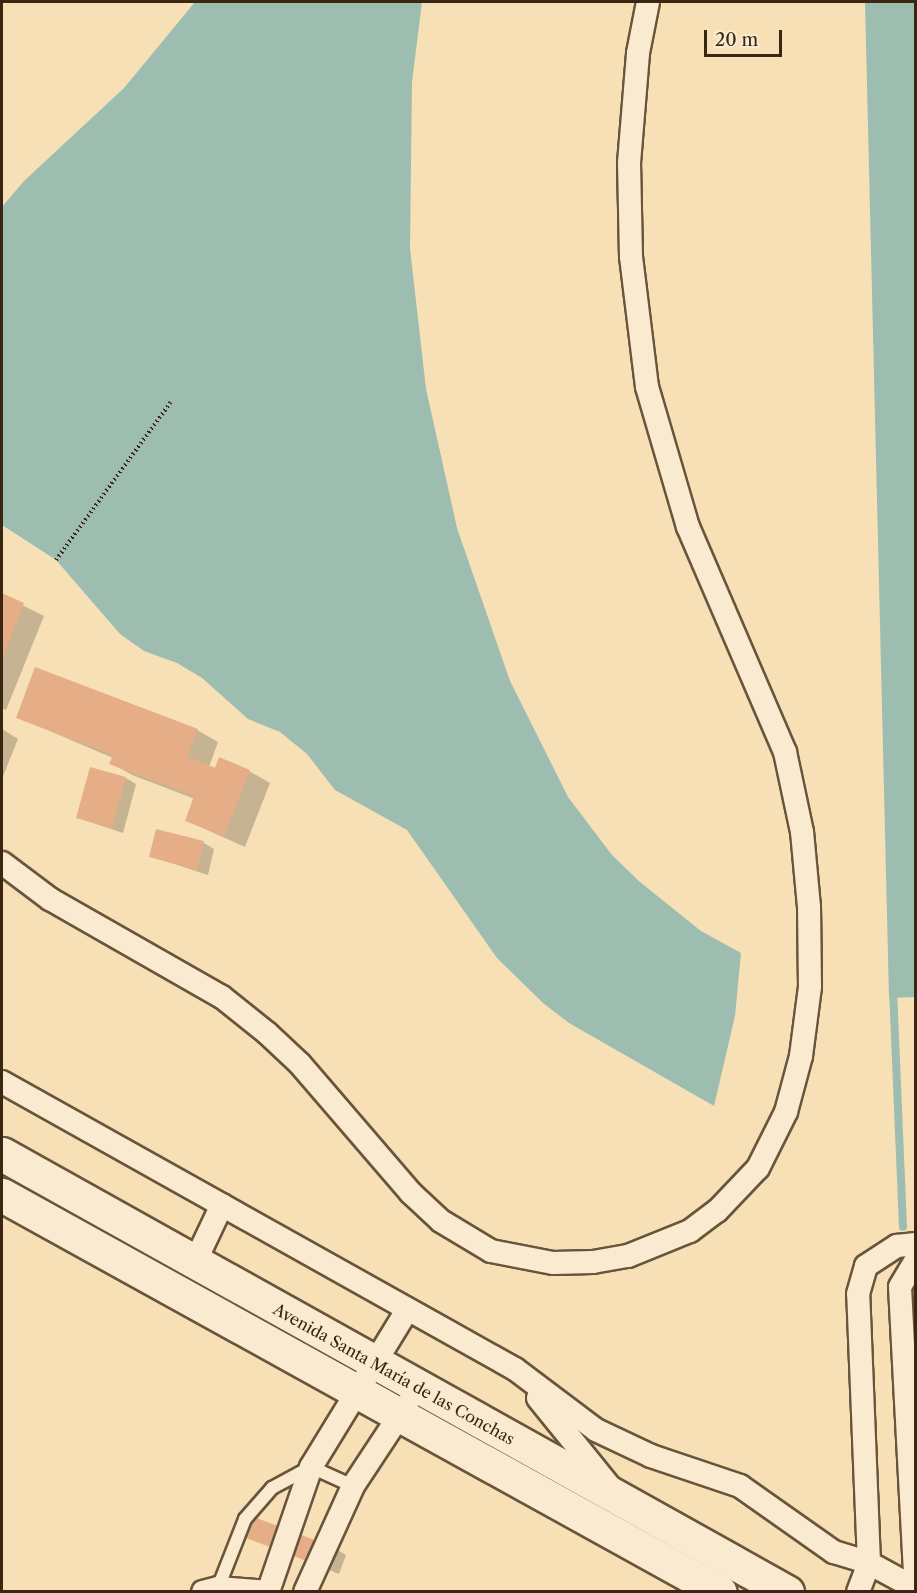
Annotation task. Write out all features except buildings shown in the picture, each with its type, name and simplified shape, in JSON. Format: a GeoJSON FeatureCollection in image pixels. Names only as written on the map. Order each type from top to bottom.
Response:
{"type":"FeatureCollection","features":[{"type":"Feature","properties":{"kind":"main road","name":"Avenida Santa María de las Conchas"},"geometry":{"type":"LineString","coordinates":[[2,1154],[622,1502],[788,1592]]}},
{"type":"Feature","properties":{"kind":"main road","name":"Avenida Santa María de las Conchas"},"geometry":{"type":"LineString","coordinates":[[2,1195],[720,1592]]}},
{"type":"Feature","properties":{"kind":"street"},"geometry":{"type":"LineString","coordinates":[[2,863],[50,899],[222,998],[258,1026],[300,1064],[411,1193],[441,1221],[491,1251],[553,1263],[593,1262],[628,1256],[690,1230],[717,1211],[758,1168],[786,1112],[801,1056],[810,987],[809,907],[801,822],[785,752],[688,527],[647,387],[631,257],[630,163],[638,53],[648,2]]}},
{"type":"Feature","properties":{"kind":"street"},"geometry":{"type":"LineString","coordinates":[[2,1082],[515,1370],[596,1430],[651,1456],[740,1486],[834,1552],[869,1563],[915,1589]]}},
{"type":"Feature","properties":{"kind":"street"},"geometry":{"type":"LineString","coordinates":[[195,1262],[222,1206]]}},
{"type":"Feature","properties":{"kind":"street"},"geometry":{"type":"LineString","coordinates":[[858,1592],[869,1563],[858,1294],[866,1266],[897,1246],[915,1244]]}},
{"type":"Feature","properties":{"kind":"street"},"geometry":{"type":"LineString","coordinates":[[915,1260],[900,1287],[915,1589]]}},
{"type":"Feature","properties":{"kind":"street"},"geometry":{"type":"LineString","coordinates":[[211,1590],[269,1591],[311,1467],[356,1390],[408,1310]]}},
{"type":"Feature","properties":{"kind":"street"},"geometry":{"type":"LineString","coordinates":[[515,1370],[622,1502]]}},
{"type":"Feature","properties":{"kind":"street"},"geometry":{"type":"LineString","coordinates":[[305,1592],[353,1486],[418,1387]]}},
{"type":"Feature","properties":{"kind":"lane"},"geometry":{"type":"LineString","coordinates":[[211,1590],[245,1519],[272,1488],[311,1467],[353,1486]]}},
{"type":"Feature","properties":{"kind":"path"},"geometry":{"type":"LineString","coordinates":[[56,560],[171,402]]}},
{"type":"Feature","properties":{"kind":"shaded area"},"geometry":{"type":"Polygon","coordinates":[[[195,2],[422,2],[412,82],[410,248],[426,389],[457,528],[510,681],[568,797],[612,855],[640,882],[701,931],[741,953],[735,1016],[714,1106],[569,1023],[543,1003],[497,958],[407,830],[335,790],[307,754],[280,732],[248,719],[202,678],[177,663],[144,651],[120,634],[56,560],[2,525],[2,207],[24,181],[124,88],[195,2]]]}},
{"type":"Feature","properties":{"kind":"shaded area"},"geometry":{"type":"Polygon","coordinates":[[[865,2],[915,2],[915,997],[889,998],[865,2]]]}},
{"type":"Feature","properties":{"kind":"waterway"},"geometry":{"type":"LineString","coordinates":[[893,989],[903,1227]]}}]}
